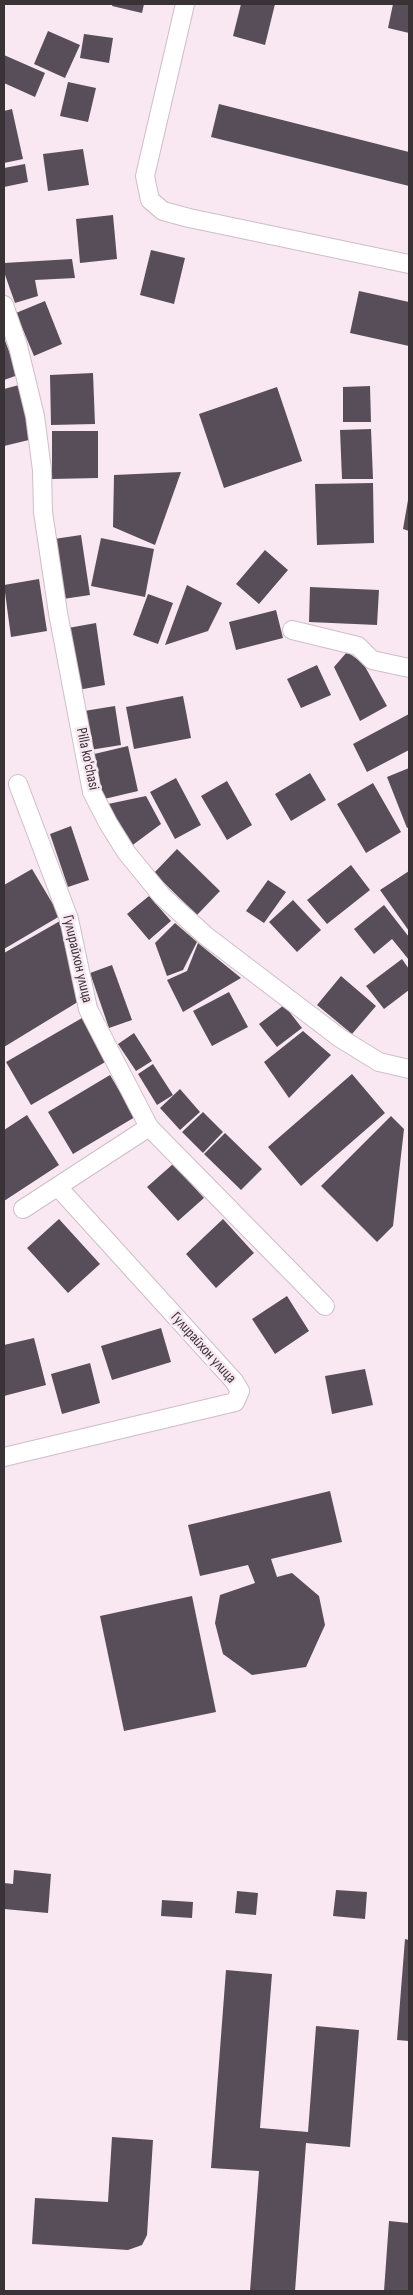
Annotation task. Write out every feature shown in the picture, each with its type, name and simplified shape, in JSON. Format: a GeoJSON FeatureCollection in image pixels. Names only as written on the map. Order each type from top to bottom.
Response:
{"type":"FeatureCollection","features":[{"type":"Feature","properties":{"kind":"street"},"geometry":{"type":"LineString","coordinates":[[185,4],[145,176],[150,200],[163,211],[189,218],[409,264]]}},
{"type":"Feature","properties":{"kind":"street","name":"Pilla ko'chasi"},"geometry":{"type":"LineString","coordinates":[[4,305],[20,354],[34,416],[42,470],[44,512],[58,613],[92,792],[108,823],[126,852],[156,889],[206,936],[340,1038],[379,1062],[409,1069]]}},
{"type":"Feature","properties":{"kind":"street"},"geometry":{"type":"LineString","coordinates":[[292,630],[358,646],[372,660],[409,668]]}},
{"type":"Feature","properties":{"kind":"street","name":"Гулирайхон улица"},"geometry":{"type":"LineString","coordinates":[[18,784],[70,919],[88,1009],[149,1127],[325,1306]]}},
{"type":"Feature","properties":{"kind":"street"},"geometry":{"type":"LineString","coordinates":[[23,1209],[149,1127]]}},
{"type":"Feature","properties":{"kind":"street","name":"Гулирайхон улица"},"geometry":{"type":"LineString","coordinates":[[4,1457],[235,1402],[240,1391],[234,1381],[58,1188]]}},
{"type":"Feature","properties":{"kind":"building"},"geometry":{"type":"Polygon","coordinates":[[[113,4],[144,4],[142,13],[112,6],[113,4]]]}},
{"type":"Feature","properties":{"kind":"building"},"geometry":{"type":"Polygon","coordinates":[[[241,4],[275,4],[265,45],[233,36],[241,4]]]}},
{"type":"Feature","properties":{"kind":"building"},"geometry":{"type":"Polygon","coordinates":[[[393,4],[409,4],[409,33],[388,28],[393,4]]]}},
{"type":"Feature","properties":{"kind":"building"},"geometry":{"type":"Polygon","coordinates":[[[48,31],[80,45],[65,78],[34,64],[48,31]]]}},
{"type":"Feature","properties":{"kind":"building"},"geometry":{"type":"Polygon","coordinates":[[[84,34],[113,38],[109,63],[80,58],[84,34]]]}},
{"type":"Feature","properties":{"kind":"building"},"geometry":{"type":"Polygon","coordinates":[[[4,55],[45,73],[35,97],[4,83],[4,55]]]}},
{"type":"Feature","properties":{"kind":"building"},"geometry":{"type":"Polygon","coordinates":[[[68,82],[96,88],[88,122],[60,116],[68,82]]]}},
{"type":"Feature","properties":{"kind":"building"},"geometry":{"type":"Polygon","coordinates":[[[219,104],[409,152],[409,186],[211,137],[219,104]]]}},
{"type":"Feature","properties":{"kind":"building"},"geometry":{"type":"Polygon","coordinates":[[[12,109],[23,159],[4,163],[4,111],[12,109]]]}},
{"type":"Feature","properties":{"kind":"building"},"geometry":{"type":"Polygon","coordinates":[[[83,149],[89,185],[48,191],[43,154],[83,149]]]}},
{"type":"Feature","properties":{"kind":"building"},"geometry":{"type":"Polygon","coordinates":[[[25,164],[28,182],[4,187],[4,168],[25,164]]]}},
{"type":"Feature","properties":{"kind":"building"},"geometry":{"type":"Polygon","coordinates":[[[113,215],[117,259],[80,263],[76,219],[113,215]]]}},
{"type":"Feature","properties":{"kind":"building"},"geometry":{"type":"Polygon","coordinates":[[[151,250],[185,258],[174,304],[140,295],[151,250]]]}},
{"type":"Feature","properties":{"kind":"building"},"geometry":{"type":"Polygon","coordinates":[[[72,259],[75,278],[35,280],[38,296],[15,303],[4,272],[4,263],[72,259]]]}},
{"type":"Feature","properties":{"kind":"building"},"geometry":{"type":"Polygon","coordinates":[[[359,291],[409,302],[409,346],[350,333],[359,291]]]}},
{"type":"Feature","properties":{"kind":"building"},"geometry":{"type":"Polygon","coordinates":[[[45,301],[62,344],[34,356],[16,313],[45,301]]]}},
{"type":"Feature","properties":{"kind":"building"},"geometry":{"type":"Polygon","coordinates":[[[4,338],[18,375],[4,380],[4,338]]]}},
{"type":"Feature","properties":{"kind":"building"},"geometry":{"type":"Polygon","coordinates":[[[93,373],[95,424],[51,425],[50,375],[93,373]]]}},
{"type":"Feature","properties":{"kind":"building"},"geometry":{"type":"Polygon","coordinates":[[[19,385],[33,439],[4,446],[4,389],[19,385]]]}},
{"type":"Feature","properties":{"kind":"building"},"geometry":{"type":"Polygon","coordinates":[[[370,386],[371,422],[343,422],[343,387],[370,386]]]}},
{"type":"Feature","properties":{"kind":"building"},"geometry":{"type":"Polygon","coordinates":[[[277,387],[302,461],[224,488],[199,414],[277,387]]]}},
{"type":"Feature","properties":{"kind":"building"},"geometry":{"type":"Polygon","coordinates":[[[371,429],[373,479],[342,479],[340,430],[371,429]]]}},
{"type":"Feature","properties":{"kind":"building"},"geometry":{"type":"Polygon","coordinates":[[[52,431],[98,431],[98,478],[52,479],[52,431]]]}},
{"type":"Feature","properties":{"kind":"building"},"geometry":{"type":"Polygon","coordinates":[[[181,472],[155,545],[113,527],[114,475],[181,472]]]}},
{"type":"Feature","properties":{"kind":"building"},"geometry":{"type":"Polygon","coordinates":[[[373,483],[374,543],[317,545],[315,484],[373,483]]]}},
{"type":"Feature","properties":{"kind":"building"},"geometry":{"type":"Polygon","coordinates":[[[409,500],[409,531],[403,529],[409,500]]]}},
{"type":"Feature","properties":{"kind":"building"},"geometry":{"type":"Polygon","coordinates":[[[81,535],[90,595],[63,599],[54,539],[81,535]]]}},
{"type":"Feature","properties":{"kind":"building"},"geometry":{"type":"Polygon","coordinates":[[[101,538],[154,549],[145,597],[91,586],[101,538]]]}},
{"type":"Feature","properties":{"kind":"building"},"geometry":{"type":"Polygon","coordinates":[[[265,550],[288,570],[259,604],[236,584],[265,550]]]}},
{"type":"Feature","properties":{"kind":"building"},"geometry":{"type":"Polygon","coordinates":[[[39,579],[47,631],[11,637],[4,585],[39,579]]]}},
{"type":"Feature","properties":{"kind":"building"},"geometry":{"type":"Polygon","coordinates":[[[187,585],[222,603],[208,631],[165,645],[187,585]]]}},
{"type":"Feature","properties":{"kind":"building"},"geometry":{"type":"Polygon","coordinates":[[[310,587],[379,590],[377,625],[309,622],[310,587]]]}},
{"type":"Feature","properties":{"kind":"building"},"geometry":{"type":"Polygon","coordinates":[[[148,594],[173,603],[158,644],[133,635],[148,594]]]}},
{"type":"Feature","properties":{"kind":"building"},"geometry":{"type":"Polygon","coordinates":[[[276,610],[283,638],[236,650],[229,622],[276,610]]]}},
{"type":"Feature","properties":{"kind":"building"},"geometry":{"type":"Polygon","coordinates":[[[96,623],[105,685],[78,690],[68,628],[96,623]]]}},
{"type":"Feature","properties":{"kind":"building"},"geometry":{"type":"Polygon","coordinates":[[[347,652],[363,663],[387,706],[360,721],[334,667],[347,652]]]}},
{"type":"Feature","properties":{"kind":"building"},"geometry":{"type":"Polygon","coordinates":[[[317,665],[331,695],[301,708],[287,679],[317,665]]]}},
{"type":"Feature","properties":{"kind":"building"},"geometry":{"type":"Polygon","coordinates":[[[183,696],[191,738],[134,749],[126,707],[183,696]]]}},
{"type":"Feature","properties":{"kind":"building"},"geometry":{"type":"Polygon","coordinates":[[[115,706],[121,745],[90,750],[84,711],[115,706]]]}},
{"type":"Feature","properties":{"kind":"building"},"geometry":{"type":"Polygon","coordinates":[[[409,714],[409,750],[367,772],[353,744],[409,714]]]}},
{"type":"Feature","properties":{"kind":"building"},"geometry":{"type":"Polygon","coordinates":[[[128,746],[138,791],[100,800],[90,755],[128,746]]]}},
{"type":"Feature","properties":{"kind":"building"},"geometry":{"type":"Polygon","coordinates":[[[409,768],[409,827],[407,828],[387,777],[409,768]]]}},
{"type":"Feature","properties":{"kind":"building"},"geometry":{"type":"Polygon","coordinates":[[[310,773],[326,800],[291,821],[275,794],[310,773]]]}},
{"type":"Feature","properties":{"kind":"building"},"geometry":{"type":"Polygon","coordinates":[[[176,778],[201,825],[175,839],[150,792],[176,778]]]}},
{"type":"Feature","properties":{"kind":"building"},"geometry":{"type":"Polygon","coordinates":[[[227,781],[252,825],[227,840],[201,796],[227,781]]]}},
{"type":"Feature","properties":{"kind":"building"},"geometry":{"type":"Polygon","coordinates":[[[373,783],[401,832],[366,853],[337,804],[373,783]]]}},
{"type":"Feature","properties":{"kind":"building"},"geometry":{"type":"Polygon","coordinates":[[[146,796],[161,824],[130,847],[108,804],[146,796]]]}},
{"type":"Feature","properties":{"kind":"building"},"geometry":{"type":"Polygon","coordinates":[[[71,826],[89,880],[68,887],[50,834],[71,826]]]}},
{"type":"Feature","properties":{"kind":"building"},"geometry":{"type":"Polygon","coordinates":[[[177,849],[220,891],[197,915],[154,873],[177,849]]]}},
{"type":"Feature","properties":{"kind":"building"},"geometry":{"type":"Polygon","coordinates":[[[351,865],[370,890],[327,924],[307,900],[351,865]]]}},
{"type":"Feature","properties":{"kind":"building"},"geometry":{"type":"Polygon","coordinates":[[[32,869],[60,916],[4,949],[4,885],[32,869]]]}},
{"type":"Feature","properties":{"kind":"building"},"geometry":{"type":"Polygon","coordinates":[[[409,871],[409,931],[380,890],[409,871]]]}},
{"type":"Feature","properties":{"kind":"building"},"geometry":{"type":"Polygon","coordinates":[[[268,880],[286,892],[264,923],[246,911],[268,880]]]}},
{"type":"Feature","properties":{"kind":"building"},"geometry":{"type":"Polygon","coordinates":[[[149,896],[171,921],[149,940],[127,914],[149,896]]]}},
{"type":"Feature","properties":{"kind":"building"},"geometry":{"type":"Polygon","coordinates":[[[293,900],[321,930],[297,952],[269,922],[293,900]]]}},
{"type":"Feature","properties":{"kind":"building"},"geometry":{"type":"Polygon","coordinates":[[[384,905],[409,937],[409,960],[392,939],[374,954],[354,929],[384,905]]]}},
{"type":"Feature","properties":{"kind":"building"},"geometry":{"type":"Polygon","coordinates":[[[60,921],[81,1000],[4,1047],[4,953],[60,921]]]}},
{"type":"Feature","properties":{"kind":"building"},"geometry":{"type":"Polygon","coordinates":[[[175,923],[197,942],[183,970],[167,976],[155,943],[175,923]]]}},
{"type":"Feature","properties":{"kind":"building"},"geometry":{"type":"Polygon","coordinates":[[[198,943],[241,978],[183,1012],[167,980],[187,971],[198,943]]]}},
{"type":"Feature","properties":{"kind":"building"},"geometry":{"type":"Polygon","coordinates":[[[402,959],[409,969],[409,990],[384,1009],[366,986],[402,959]]]}},
{"type":"Feature","properties":{"kind":"building"},"geometry":{"type":"Polygon","coordinates":[[[112,965],[132,1020],[109,1028],[90,973],[112,965]]]}},
{"type":"Feature","properties":{"kind":"building"},"geometry":{"type":"Polygon","coordinates":[[[341,976],[376,1006],[352,1034],[317,1005],[341,976]]]}},
{"type":"Feature","properties":{"kind":"building"},"geometry":{"type":"Polygon","coordinates":[[[229,992],[248,1027],[212,1046],[193,1011],[229,992]]]}},
{"type":"Feature","properties":{"kind":"building"},"geometry":{"type":"Polygon","coordinates":[[[284,1005],[302,1028],[277,1047],[259,1024],[284,1005]]]}},
{"type":"Feature","properties":{"kind":"building"},"geometry":{"type":"Polygon","coordinates":[[[82,1018],[107,1061],[31,1105],[6,1062],[82,1018]]]}},
{"type":"Feature","properties":{"kind":"building"},"geometry":{"type":"Polygon","coordinates":[[[303,1031],[331,1055],[289,1098],[264,1062],[303,1031]]]}},
{"type":"Feature","properties":{"kind":"building"},"geometry":{"type":"Polygon","coordinates":[[[134,1033],[152,1061],[136,1071],[118,1044],[134,1033]]]}},
{"type":"Feature","properties":{"kind":"building"},"geometry":{"type":"Polygon","coordinates":[[[153,1064],[173,1095],[157,1105],[138,1074],[153,1064]]]}},
{"type":"Feature","properties":{"kind":"building"},"geometry":{"type":"Polygon","coordinates":[[[352,1074],[385,1113],[301,1186],[268,1147],[352,1074]]]}},
{"type":"Feature","properties":{"kind":"building"},"geometry":{"type":"Polygon","coordinates":[[[110,1075],[135,1117],[73,1154],[48,1112],[110,1075]]]}},
{"type":"Feature","properties":{"kind":"building"},"geometry":{"type":"Polygon","coordinates":[[[180,1089],[200,1112],[180,1130],[160,1108],[180,1089]]]}},
{"type":"Feature","properties":{"kind":"building"},"geometry":{"type":"Polygon","coordinates":[[[203,1112],[223,1132],[203,1153],[182,1132],[203,1112]]]}},
{"type":"Feature","properties":{"kind":"building"},"geometry":{"type":"Polygon","coordinates":[[[27,1115],[59,1165],[4,1201],[4,1130],[27,1115]]]}},
{"type":"Feature","properties":{"kind":"building"},"geometry":{"type":"Polygon","coordinates":[[[391,1116],[404,1129],[393,1226],[377,1242],[321,1186],[391,1116]]]}},
{"type":"Feature","properties":{"kind":"building"},"geometry":{"type":"Polygon","coordinates":[[[225,1133],[262,1169],[241,1190],[204,1154],[225,1133]]]}},
{"type":"Feature","properties":{"kind":"building"},"geometry":{"type":"Polygon","coordinates":[[[173,1164],[204,1198],[178,1221],[147,1187],[173,1164]]]}},
{"type":"Feature","properties":{"kind":"building"},"geometry":{"type":"Polygon","coordinates":[[[59,1219],[100,1264],[68,1293],[27,1248],[59,1219]]]}},
{"type":"Feature","properties":{"kind":"building"},"geometry":{"type":"Polygon","coordinates":[[[223,1219],[254,1253],[216,1288],[186,1254],[223,1219]]]}},
{"type":"Feature","properties":{"kind":"building"},"geometry":{"type":"Polygon","coordinates":[[[287,1296],[309,1331],[275,1354],[252,1319],[287,1296]]]}},
{"type":"Feature","properties":{"kind":"building"},"geometry":{"type":"Polygon","coordinates":[[[161,1328],[171,1362],[112,1380],[101,1346],[161,1328]]]}},
{"type":"Feature","properties":{"kind":"building"},"geometry":{"type":"Polygon","coordinates":[[[34,1338],[46,1385],[4,1396],[4,1345],[34,1338]]]}},
{"type":"Feature","properties":{"kind":"building"},"geometry":{"type":"Polygon","coordinates":[[[90,1363],[100,1403],[62,1414],[51,1374],[90,1363]]]}},
{"type":"Feature","properties":{"kind":"building"},"geometry":{"type":"Polygon","coordinates":[[[365,1369],[373,1405],[332,1414],[325,1376],[365,1369]]]}},
{"type":"Feature","properties":{"kind":"building"},"geometry":{"type":"Polygon","coordinates":[[[330,1491],[342,1542],[271,1559],[277,1577],[292,1573],[319,1596],[325,1625],[306,1667],[252,1675],[223,1654],[215,1623],[220,1595],[255,1583],[248,1565],[200,1576],[188,1525],[330,1491]]]}},
{"type":"Feature","properties":{"kind":"building"},"geometry":{"type":"Polygon","coordinates":[[[192,1596],[216,1712],[124,1731],[100,1616],[192,1596]]]}},
{"type":"Feature","properties":{"kind":"building"},"geometry":{"type":"Polygon","coordinates":[[[14,1870],[51,1874],[48,1913],[4,1909],[4,1883],[13,1884],[14,1870]]]}},
{"type":"Feature","properties":{"kind":"building"},"geometry":{"type":"Polygon","coordinates":[[[336,1890],[367,1892],[365,1919],[333,1916],[336,1890]]]}},
{"type":"Feature","properties":{"kind":"building"},"geometry":{"type":"Polygon","coordinates":[[[237,1891],[258,1893],[256,1915],[235,1913],[237,1891]]]}},
{"type":"Feature","properties":{"kind":"building"},"geometry":{"type":"Polygon","coordinates":[[[162,1900],[193,1902],[192,1918],[161,1916],[162,1900]]]}},
{"type":"Feature","properties":{"kind":"building"},"geometry":{"type":"Polygon","coordinates":[[[405,1939],[409,1940],[409,2041],[397,2040],[405,1939]]]}},
{"type":"Feature","properties":{"kind":"building"},"geometry":{"type":"Polygon","coordinates":[[[226,1970],[272,1974],[260,2128],[308,2132],[316,2026],[359,2030],[350,2147],[306,2143],[295,2291],[250,2291],[259,2171],[211,2168],[226,1970]]]}},
{"type":"Feature","properties":{"kind":"building"},"geometry":{"type":"Polygon","coordinates":[[[112,2137],[153,2140],[147,2235],[142,2245],[128,2250],[32,2244],[35,2198],[108,2202],[112,2137]]]}},
{"type":"Feature","properties":{"kind":"building"},"geometry":{"type":"Polygon","coordinates":[[[389,2221],[409,2223],[409,2291],[384,2291],[389,2221]]]}}]}
